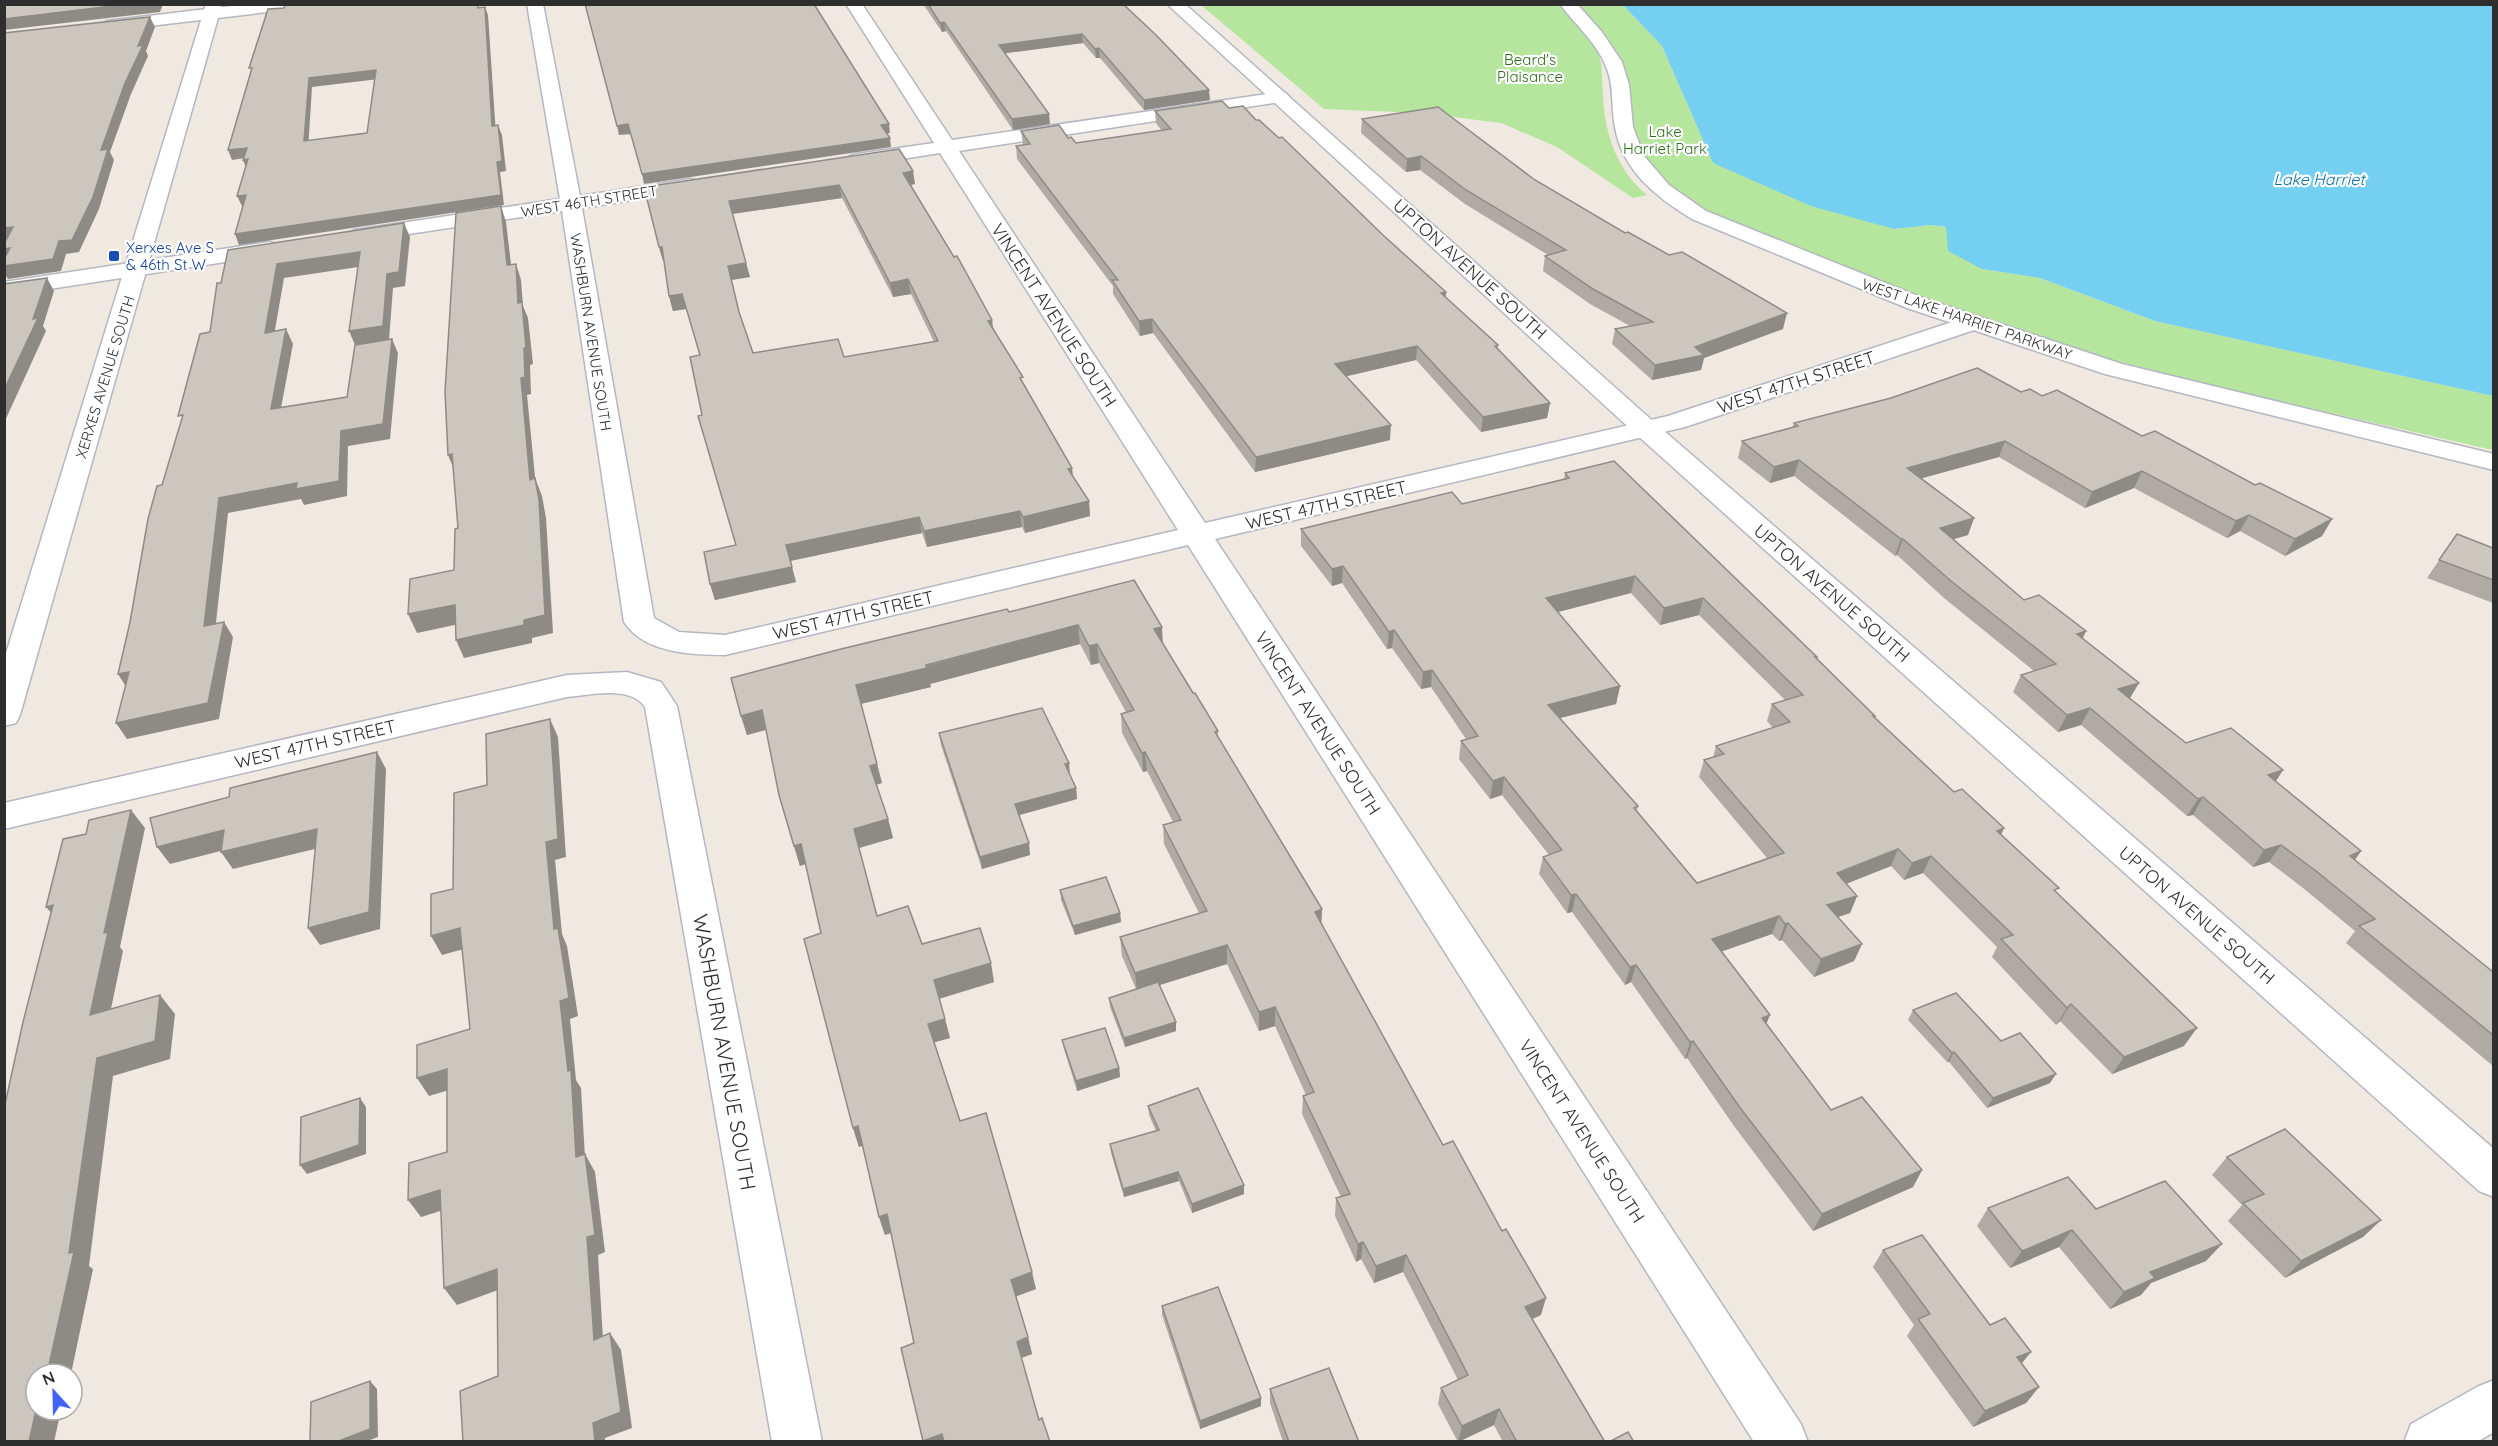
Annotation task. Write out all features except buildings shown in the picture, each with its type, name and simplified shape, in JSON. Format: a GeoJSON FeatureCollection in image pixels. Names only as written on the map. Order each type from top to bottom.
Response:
{"type":"FeatureCollection","features":[{"type":"Feature","properties":{"kind":"street"},"geometry":{"type":"LineString","coordinates":[[94,27],[213,9],[293,4]]}},
{"type":"Feature","properties":{"kind":"street","name":"WASHBURN AVENUE SOUTH"},"geometry":{"type":"LineString","coordinates":[[534,4],[571,204],[639,622],[652,634],[672,641]]}},
{"type":"Feature","properties":{"kind":"street","name":"VINCENT AVENUE SOUTH"},"geometry":{"type":"LineString","coordinates":[[854,4],[1783,1442]]}},
{"type":"Feature","properties":{"kind":"street","name":"UPTON AVENUE SOUTH"},"geometry":{"type":"LineString","coordinates":[[1175,4],[1646,429],[2493,1177]]}},
{"type":"Feature","properties":{"kind":"street","name":"WEST LAKE HARRIET PARKWAY"},"geometry":{"type":"LineString","coordinates":[[1568,4],[1599,39],[1616,71],[1624,130],[1635,158],[1646,176],[1667,196],[1700,215],[1773,247],[1972,324],[2114,369],[2493,462]]}},
{"type":"Feature","properties":{"kind":"street","name":"XERXES AVENUE SOUTH"},"geometry":{"type":"LineString","coordinates":[[4,715],[213,9]]}},
{"type":"Feature","properties":{"kind":"street"},"geometry":{"type":"LineString","coordinates":[[840,162],[1280,97]]}},
{"type":"Feature","properties":{"kind":"street","name":"WEST 46TH STREET"},"geometry":{"type":"LineString","coordinates":[[344,238],[714,182]]}},
{"type":"Feature","properties":{"kind":"street"},"geometry":{"type":"LineString","coordinates":[[4,289],[286,247]]}},
{"type":"Feature","properties":{"kind":"street","name":"WEST 47TH STREET"},"geometry":{"type":"LineString","coordinates":[[672,641],[696,645],[725,645],[1676,422],[1972,324]]}},
{"type":"Feature","properties":{"kind":"street","name":"WASHBURN AVENUE SOUTH"},"geometry":{"type":"LineString","coordinates":[[627,683],[650,690],[661,706],[797,1442]]}},
{"type":"Feature","properties":{"kind":"street","name":"WEST 47TH STREET"},"geometry":{"type":"LineString","coordinates":[[4,816],[567,686],[627,683]]}},
{"type":"Feature","properties":{"kind":"street"},"geometry":{"type":"LineString","coordinates":[[2429,1442],[2493,1404]]}},
{"type":"Feature","properties":{"kind":"green space","name":"Beard's Plaisance"},"geometry":{"type":"Polygon","coordinates":[[[1201,5],[1559,5],[1582,28],[1596,48],[1601,65],[1604,111],[1610,138],[1620,163],[1647,195],[1633,198],[1557,147],[1501,123],[1422,113],[1324,109],[1201,5]]]}},
{"type":"Feature","properties":{"kind":"green space","name":"Lake Harriet Park"},"geometry":{"type":"Polygon","coordinates":[[[1568,5],[1623,5],[1662,46],[1713,163],[1894,229],[1931,225],[1946,227],[1982,269],[2040,278],[2155,321],[2493,396],[2493,450],[2239,392],[2113,360],[1983,322],[1707,212],[1646,176],[1618,80],[1568,5]]]}},
{"type":"Feature","properties":{"kind":"water","name":"Lake Harriet"},"geometry":{"type":"Polygon","coordinates":[[[1623,5],[2493,5],[2493,396],[2155,321],[2040,278],[1982,269],[1948,251],[1946,227],[1931,225],[1894,229],[1811,206],[1713,163],[1662,46],[1623,5]]]}},
{"type":"Feature","properties":{"kind":"place","name":"Xerxes Ave S & 46th St W"},"geometry":{"type":"Point","coordinates":[114,256]}}]}
